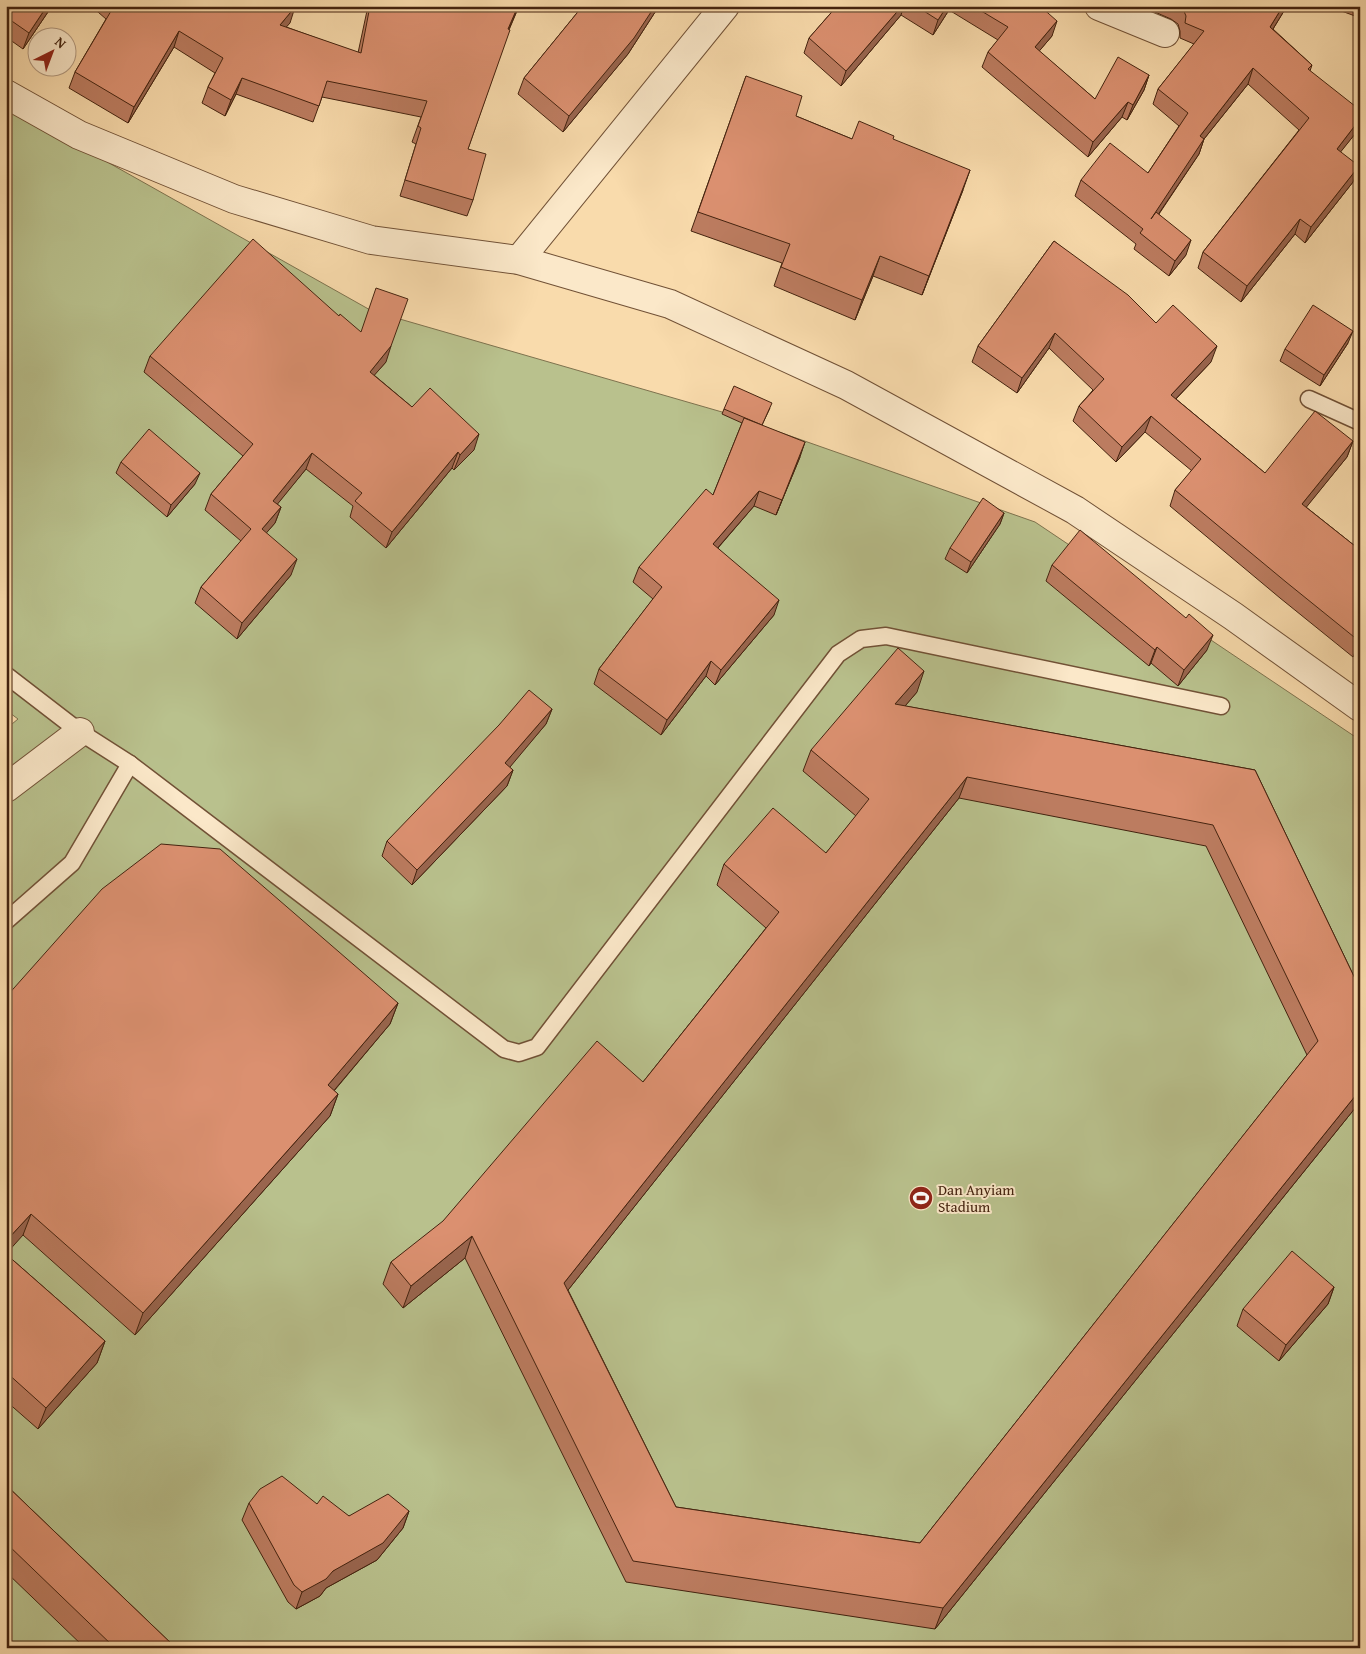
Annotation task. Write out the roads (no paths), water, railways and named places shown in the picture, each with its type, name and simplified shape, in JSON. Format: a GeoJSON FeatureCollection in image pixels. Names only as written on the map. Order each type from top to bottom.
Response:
{"type":"FeatureCollection","features":[{"type":"Feature","properties":{"kind":"street"},"geometry":{"type":"LineString","coordinates":[[519,260],[725,6]]}},
{"type":"Feature","properties":{"kind":"street"},"geometry":{"type":"LineString","coordinates":[[1099,6],[1165,33]]}},
{"type":"Feature","properties":{"kind":"street"},"geometry":{"type":"LineString","coordinates":[[6,94],[79,135],[234,199],[372,240],[519,260],[670,304],[846,385],[1075,510],[1234,616],[1360,707]]}},
{"type":"Feature","properties":{"kind":"street"},"geometry":{"type":"LineString","coordinates":[[6,788],[80,732]]}},
{"type":"Feature","properties":{"kind":"lane"},"geometry":{"type":"LineString","coordinates":[[1309,398],[1360,422]]}},
{"type":"Feature","properties":{"kind":"lane"},"geometry":{"type":"LineString","coordinates":[[6,675],[80,732],[130,764],[504,1050],[519,1053],[537,1047],[838,654],[861,639],[886,636],[1221,706]]}},
{"type":"Feature","properties":{"kind":"lane"},"geometry":{"type":"LineString","coordinates":[[6,921],[72,863],[130,764]]}},
{"type":"Feature","properties":{"kind":"place","name":"Dan Anyiam Stadium"},"geometry":{"type":"Point","coordinates":[921,1198]}}]}
